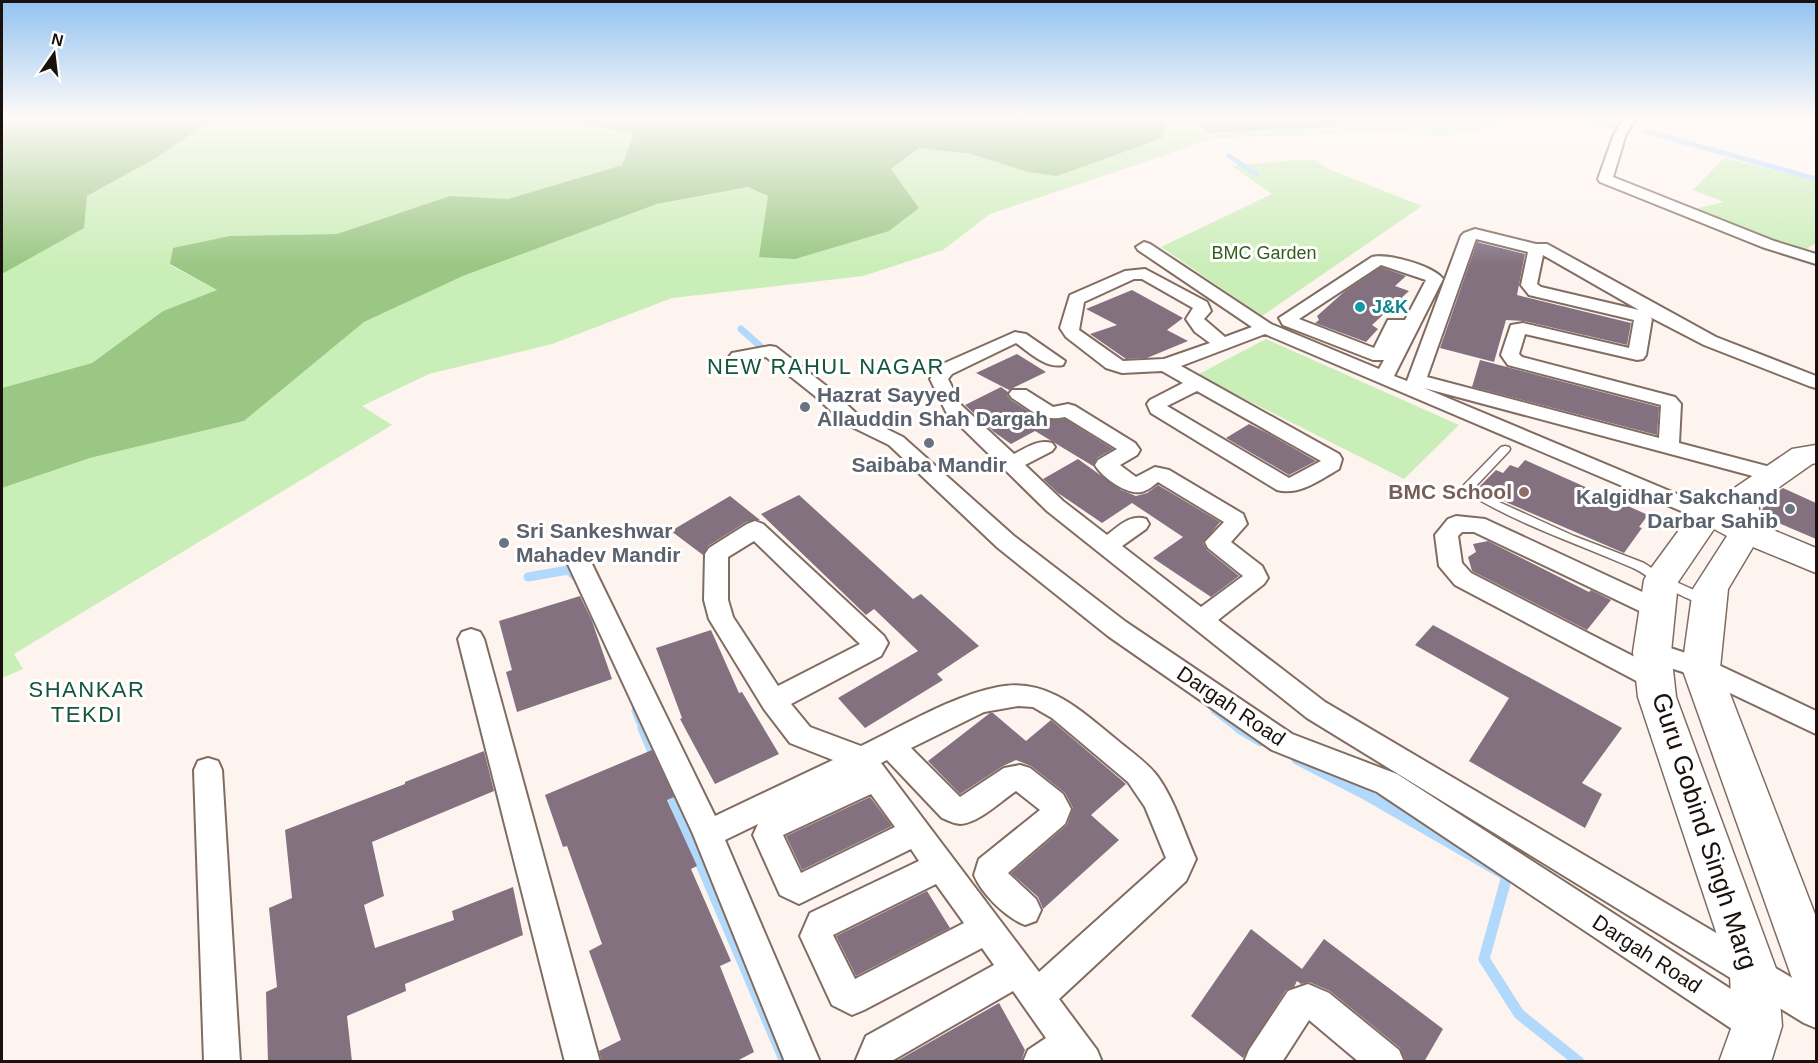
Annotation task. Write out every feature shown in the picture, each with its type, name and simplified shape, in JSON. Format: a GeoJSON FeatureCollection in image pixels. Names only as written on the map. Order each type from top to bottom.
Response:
{"type":"FeatureCollection","features":[{"type":"Feature","properties":{"kind":"street"},"geometry":{"type":"LineString","coordinates":[[1609,167],[1605,179],[1768,244],[1816,259]]}},
{"type":"Feature","properties":{"kind":"street"},"geometry":{"type":"LineString","coordinates":[[1415,386],[1471,234],[1532,247],[1536,250],[1529,285],[1535,291],[1641,316],[1643,319],[1633,391]]}},
{"type":"Feature","properties":{"kind":"street"},"geometry":{"type":"LineString","coordinates":[[1144,247],[1265,328],[1383,379],[1669,446],[1775,475]]}},
{"type":"Feature","properties":{"kind":"street"},"geometry":{"type":"LineString","coordinates":[[1541,247],[1658,315],[1700,335],[1816,382]]}},
{"type":"Feature","properties":{"kind":"street"},"geometry":{"type":"LineString","coordinates":[[1383,379],[1410,327],[1434,279],[1431,275],[1385,260],[1378,260],[1288,320],[1379,356],[1394,324],[1410,327]]}},
{"type":"Feature","properties":{"kind":"street"},"geometry":{"type":"LineString","coordinates":[[1404,308],[1423,272]]}},
{"type":"Feature","properties":{"kind":"street"},"geometry":{"type":"LineString","coordinates":[[1224,344],[1201,328],[1195,319],[1202,311],[1201,306],[1145,274],[1131,274],[1076,299],[1069,328],[1072,333],[1113,364],[1122,367],[1165,365],[1187,359],[1265,328]]}},
{"type":"Feature","properties":{"kind":"street"},"geometry":{"type":"LineString","coordinates":[[1637,354],[1517,328],[1510,355],[1515,361],[1670,402],[1669,446]]}},
{"type":"Feature","properties":{"kind":"street"},"geometry":{"type":"LineString","coordinates":[[1056,361],[1015,337],[945,369],[939,379],[953,408],[1055,506],[1316,710],[1374,735],[1816,1011]]}},
{"type":"Feature","properties":{"kind":"street","name":"Dargah Road"},"geometry":{"type":"LineString","coordinates":[[738,357],[770,351],[850,419],[896,441],[1006,542],[1117,629],[1282,742],[1387,783],[1751,1044]]}},
{"type":"Feature","properties":{"kind":"street"},"geometry":{"type":"LineString","coordinates":[[1165,365],[1197,383],[1334,462],[1295,484],[1285,485],[1158,409],[1157,404],[1197,383]]}},
{"type":"Feature","properties":{"kind":"street"},"geometry":{"type":"LineString","coordinates":[[1415,386],[1732,515],[1816,561]]}},
{"type":"Feature","properties":{"kind":"street"},"geometry":{"type":"LineString","coordinates":[[1019,394],[1050,414],[1068,410],[1128,447],[1130,450],[1105,465],[1132,484],[1138,486],[1155,474],[1162,475],[1235,519],[1236,524],[1216,542],[1254,572],[1256,578],[1201,620]]}},
{"type":"Feature","properties":{"kind":"street"},"geometry":{"type":"LineString","coordinates":[[1011,464],[1045,447]]}},
{"type":"Feature","properties":{"kind":"street"},"geometry":{"type":"LineString","coordinates":[[1732,515],[1775,475],[1812,456]]}},
{"type":"Feature","properties":{"kind":"street","name":"Guru Gobind Singh Marg"},"geometry":{"type":"LineString","coordinates":[[1732,515],[1659,595],[1653,666],[1657,697],[1754,974],[1751,1044]]}},
{"type":"Feature","properties":{"kind":"street","name":"Guru Gobind Singh Marg"},"geometry":{"type":"LineString","coordinates":[[1732,515],[1711,589],[1701,668],[1816,978]]}},
{"type":"Feature","properties":{"kind":"street"},"geometry":{"type":"LineString","coordinates":[[1107,546],[1138,524]]}},
{"type":"Feature","properties":{"kind":"street"},"geometry":{"type":"LineString","coordinates":[[1659,595],[1477,524],[1455,524],[1446,535],[1451,566],[1463,579],[1653,666],[1701,668],[1816,723]]}},
{"type":"Feature","properties":{"kind":"street"},"geometry":{"type":"LineString","coordinates":[[773,701],[872,649],[875,643],[759,530],[755,529],[717,554],[716,600],[722,619],[773,701],[800,735],[876,761],[952,809],[960,811],[967,808],[1014,777],[1020,777],[1053,803],[1056,809],[1055,815],[990,869],[989,874],[1025,910]]}},
{"type":"Feature","properties":{"kind":"street"},"geometry":{"type":"LineString","coordinates":[[578,560],[708,834],[804,1062]]}},
{"type":"Feature","properties":{"kind":"street"},"geometry":{"type":"LineString","coordinates":[[471,639],[584,1062]]}},
{"type":"Feature","properties":{"kind":"street"},"geometry":{"type":"LineString","coordinates":[[872,1062],[878,1048],[1027,983],[1175,871],[1181,859],[1159,804],[1146,781],[1053,703],[1026,694],[1000,695],[977,703],[876,761],[772,826],[768,835],[791,885],[799,889],[916,832]]}},
{"type":"Feature","properties":{"kind":"street"},"geometry":{"type":"LineString","coordinates":[[708,834],[876,761]]}},
{"type":"Feature","properties":{"kind":"street"},"geometry":{"type":"LineString","coordinates":[[876,761],[916,832],[1078,1052],[1040,1062]]}},
{"type":"Feature","properties":{"kind":"street"},"geometry":{"type":"LineString","coordinates":[[208,770],[222,1062]]}},
{"type":"Feature","properties":{"kind":"street"},"geometry":{"type":"LineString","coordinates":[[941,866],[821,924],[816,936],[844,993],[852,998],[987,927]]}},
{"type":"Feature","properties":{"kind":"street"},"geometry":{"type":"LineString","coordinates":[[1261,1062],[1300,1003],[1308,1001],[1317,1005],[1387,1062]]}},
{"type":"Feature","properties":{"kind":"lane"},"geometry":{"type":"LineString","coordinates":[[1506,449],[1468,488],[1495,505],[1570,540],[1640,566],[1659,595],[1710,602]]}},
{"type":"Feature","properties":{"kind":"green space"},"geometry":{"type":"Polygon","coordinates":[[[2,167],[140,167],[87,196],[84,228],[2,274],[2,167]]]}},
{"type":"Feature","properties":{"kind":"green space"},"geometry":{"type":"Polygon","coordinates":[[[140,167],[617,167],[508,199],[450,196],[337,234],[230,236],[170,265],[217,290],[163,311],[92,363],[2,388],[2,274],[83,228],[87,196],[140,167]]]}},
{"type":"Feature","properties":{"kind":"green space"},"geometry":{"type":"Polygon","coordinates":[[[617,167],[894,167],[891,169],[919,208],[889,231],[795,259],[759,257],[768,196],[748,187],[657,204],[463,276],[364,322],[244,421],[90,458],[2,488],[2,388],[92,363],[163,311],[217,290],[170,264],[173,248],[230,236],[337,234],[450,196],[508,199],[617,167]]]}},
{"type":"Feature","properties":{"kind":"green space"},"geometry":{"type":"Polygon","coordinates":[[[894,167],[1011,167],[1028,172],[1043,167],[1130,167],[990,214],[943,250],[863,276],[672,298],[552,344],[429,374],[362,406],[392,425],[14,654],[23,669],[2,678],[2,488],[90,458],[244,421],[364,322],[463,276],[657,204],[748,187],[768,196],[919,208],[891,169],[894,167]]]}},
{"type":"Feature","properties":{"kind":"green space"},"geometry":{"type":"Polygon","coordinates":[[[1011,167],[1083,167],[1057,176],[1028,172],[1011,167]]]}},
{"type":"Feature","properties":{"kind":"green space","name":"BMC Garden"},"geometry":{"type":"Polygon","coordinates":[[[1233,167],[1325,167],[1422,206],[1262,316],[1161,247],[1272,194],[1233,167]]]}},
{"type":"Feature","properties":{"kind":"green space"},"geometry":{"type":"Polygon","coordinates":[[[1716,167],[1758,167],[1816,181],[1816,243],[1801,252],[1694,209],[1724,202],[1693,190],[1716,167]]]}},
{"type":"Feature","properties":{"kind":"green space"},"geometry":{"type":"Polygon","coordinates":[[[1266,339],[1459,425],[1404,479],[1197,375],[1266,339]]]}},
{"type":"Feature","properties":{"kind":"building"},"geometry":{"type":"Polygon","coordinates":[[[1477,242],[1525,254],[1517,295],[1631,323],[1627,345],[1524,321],[1506,320],[1494,362],[1440,348],[1477,242]]]}},
{"type":"Feature","properties":{"kind":"building","name":"J&K"},"geometry":{"type":"Polygon","coordinates":[[[1381,267],[1406,276],[1395,286],[1409,291],[1372,325],[1378,329],[1366,342],[1315,323],[1319,320],[1317,316],[1345,291],[1381,267]]]}},
{"type":"Feature","properties":{"kind":"building"},"geometry":{"type":"Polygon","coordinates":[[[1132,290],[1183,318],[1167,330],[1188,341],[1147,358],[1126,359],[1090,334],[1117,325],[1086,309],[1132,290]]]}},
{"type":"Feature","properties":{"kind":"building"},"geometry":{"type":"Polygon","coordinates":[[[1017,354],[1046,372],[1009,390],[976,373],[1017,354]]]}},
{"type":"Feature","properties":{"kind":"building"},"geometry":{"type":"Polygon","coordinates":[[[1480,360],[1659,407],[1657,435],[1472,387],[1480,360]]]}},
{"type":"Feature","properties":{"kind":"building"},"geometry":{"type":"Polygon","coordinates":[[[1001,387],[1008,392],[1007,395],[1011,400],[1036,416],[1049,420],[1065,419],[1113,449],[1097,458],[1093,466],[1035,431],[1011,444],[994,432],[965,405],[1001,387]]]}},
{"type":"Feature","properties":{"kind":"building"},"geometry":{"type":"Polygon","coordinates":[[[1249,424],[1316,461],[1289,475],[1226,438],[1249,424]]]}},
{"type":"Feature","properties":{"kind":"building"},"geometry":{"type":"Polygon","coordinates":[[[1078,459],[1121,490],[1136,496],[1147,493],[1158,485],[1220,522],[1203,543],[1207,550],[1239,576],[1211,597],[1153,558],[1183,537],[1132,503],[1102,523],[1058,493],[1043,479],[1078,459]]]}},
{"type":"Feature","properties":{"kind":"building"},"geometry":{"type":"Polygon","coordinates":[[[1525,460],[1648,515],[1639,527],[1642,528],[1624,553],[1508,503],[1479,487],[1496,470],[1503,473],[1510,465],[1518,468],[1525,460]]]}},
{"type":"Feature","properties":{"kind":"building","name":"Kalgidhar Sakchand Darbar Sahib"},"geometry":{"type":"Polygon","coordinates":[[[1783,488],[1816,503],[1816,539],[1762,516],[1761,511],[1772,495],[1783,488]]]}},
{"type":"Feature","properties":{"kind":"building"},"geometry":{"type":"Polygon","coordinates":[[[799,495],[913,599],[921,594],[979,646],[937,674],[943,680],[865,728],[838,698],[918,651],[874,609],[866,615],[761,514],[799,495]]]}},
{"type":"Feature","properties":{"kind":"building"},"geometry":{"type":"Polygon","coordinates":[[[730,496],[760,520],[746,522],[708,546],[703,555],[671,531],[730,496]]]}},
{"type":"Feature","properties":{"kind":"building"},"geometry":{"type":"Polygon","coordinates":[[[1488,541],[1589,592],[1591,590],[1611,600],[1587,630],[1472,571],[1468,557],[1476,552],[1473,544],[1488,541]]]}},
{"type":"Feature","properties":{"kind":"building"},"geometry":{"type":"Polygon","coordinates":[[[580,596],[592,621],[612,679],[517,712],[506,672],[512,670],[499,621],[580,596]]]}},
{"type":"Feature","properties":{"kind":"building"},"geometry":{"type":"Polygon","coordinates":[[[1433,625],[1622,728],[1582,783],[1602,794],[1585,828],[1469,761],[1509,698],[1415,645],[1433,625]]]}},
{"type":"Feature","properties":{"kind":"building"},"geometry":{"type":"Polygon","coordinates":[[[711,630],[739,693],[742,692],[779,754],[715,784],[680,719],[682,718],[656,648],[711,630]]]}},
{"type":"Feature","properties":{"kind":"building"},"geometry":{"type":"Polygon","coordinates":[[[993,713],[1026,741],[1051,720],[1126,784],[1091,815],[1119,840],[1043,909],[1038,897],[1011,873],[1067,825],[1073,808],[1065,793],[1031,766],[1016,760],[960,794],[928,761],[993,713]]]}},
{"type":"Feature","properties":{"kind":"building"},"geometry":{"type":"Polygon","coordinates":[[[652,750],[674,797],[667,800],[697,866],[691,869],[731,961],[720,966],[754,1052],[735,1062],[602,1062],[599,1051],[621,1040],[589,951],[602,944],[567,846],[563,847],[545,795],[652,750]]]}},
{"type":"Feature","properties":{"kind":"building"},"geometry":{"type":"Polygon","coordinates":[[[484,751],[494,791],[372,842],[384,896],[364,905],[375,948],[454,920],[452,911],[513,887],[523,935],[405,984],[406,991],[347,1016],[352,1062],[268,1062],[266,992],[277,987],[269,908],[292,898],[285,830],[484,751]]]}},
{"type":"Feature","properties":{"kind":"building"},"geometry":{"type":"Polygon","coordinates":[[[870,797],[892,826],[802,870],[786,836],[870,797]]]}},
{"type":"Feature","properties":{"kind":"building"},"geometry":{"type":"Polygon","coordinates":[[[927,891],[950,928],[856,976],[836,936],[927,891]]]}},
{"type":"Feature","properties":{"kind":"building"},"geometry":{"type":"Polygon","coordinates":[[[1251,929],[1302,969],[1324,939],[1443,1029],[1424,1062],[1406,1062],[1400,1048],[1330,991],[1309,982],[1301,984],[1297,981],[1294,987],[1286,990],[1243,1058],[1191,1016],[1251,929]]]}},
{"type":"Feature","properties":{"kind":"building"},"geometry":{"type":"Polygon","coordinates":[[[999,1003],[1025,1050],[1021,1062],[895,1062],[999,1003]]]}},
{"type":"Feature","properties":{"kind":"waterway"},"geometry":{"type":"LineString","coordinates":[[1245,167],[1256,174]]}},
{"type":"Feature","properties":{"kind":"waterway"},"geometry":{"type":"LineString","coordinates":[[1772,167],[1816,179]]}},
{"type":"Feature","properties":{"kind":"waterway"},"geometry":{"type":"LineString","coordinates":[[741,329],[770,355]]}},
{"type":"Feature","properties":{"kind":"waterway"},"geometry":{"type":"LineString","coordinates":[[528,577],[568,570],[581,581]]}},
{"type":"Feature","properties":{"kind":"waterway"},"geometry":{"type":"LineString","coordinates":[[1215,710],[1241,730]]}},
{"type":"Feature","properties":{"kind":"waterway"},"geometry":{"type":"LineString","coordinates":[[636,711],[644,730]]}},
{"type":"Feature","properties":{"kind":"waterway"},"geometry":{"type":"LineString","coordinates":[[643,728],[785,1062]]}},
{"type":"Feature","properties":{"kind":"waterway"},"geometry":{"type":"LineString","coordinates":[[1239,728],[1261,741]]}},
{"type":"Feature","properties":{"kind":"waterway"},"geometry":{"type":"LineString","coordinates":[[1297,759],[1365,794],[1507,876],[1484,959],[1519,1014],[1579,1062]]}},
{"type":"Feature","properties":{"kind":"place","name":"J&K"},"geometry":{"type":"Point","coordinates":[1360,307]}},
{"type":"Feature","properties":{"kind":"place","name":"Hazrat Sayyed Allauddin Shah Dargah"},"geometry":{"type":"Point","coordinates":[805,407]}},
{"type":"Feature","properties":{"kind":"place","name":"Saibaba Mandir"},"geometry":{"type":"Point","coordinates":[929,443]}},
{"type":"Feature","properties":{"kind":"place","name":"BMC School"},"geometry":{"type":"Point","coordinates":[1524,492]}},
{"type":"Feature","properties":{"kind":"place","name":"Kalgidhar Sakchand Darbar Sahib"},"geometry":{"type":"Point","coordinates":[1790,509]}},
{"type":"Feature","properties":{"kind":"place","name":"Sri Sankeshwar Mahadev Mandir"},"geometry":{"type":"Point","coordinates":[504,543]}},
{"type":"Feature","properties":{"kind":"district","name":"NEW RAHUL NAGAR"},"geometry":{"type":"Point","coordinates":[826,366]}},
{"type":"Feature","properties":{"kind":"district","name":"SHANKAR TEKDI"},"geometry":{"type":"Point","coordinates":[87,702]}}]}
